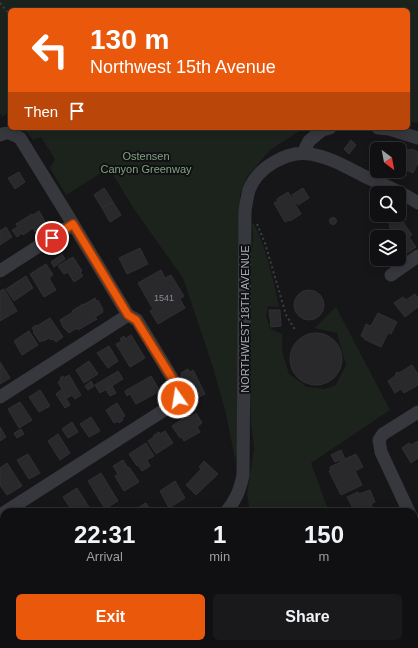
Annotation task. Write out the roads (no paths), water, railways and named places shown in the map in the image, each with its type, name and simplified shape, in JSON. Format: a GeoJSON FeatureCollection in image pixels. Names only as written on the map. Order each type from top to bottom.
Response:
{"type":"FeatureCollection","features":[{"type":"Feature","properties":{"kind":"street"},"geometry":{"type":"LineString","coordinates":[[322,130],[308,141],[303,153],[335,162],[418,203]]}},
{"type":"Feature","properties":{"kind":"street"},"geometry":{"type":"LineString","coordinates":[[392,130],[418,138]]}},
{"type":"Feature","properties":{"kind":"street"},"geometry":{"type":"LineString","coordinates":[[0,135],[6,133],[20,138],[128,315],[136,320],[177,386],[179,393],[178,398],[172,405],[10,508]]}},
{"type":"Feature","properties":{"kind":"street","name":"NORTHWEST 18TH AVENUE"},"geometry":{"type":"LineString","coordinates":[[229,508],[241,487],[243,474],[245,211],[249,191],[254,180],[269,165],[284,158],[303,153]]}},
{"type":"Feature","properties":{"kind":"street"},"geometry":{"type":"LineString","coordinates":[[0,271],[73,224]]}},
{"type":"Feature","properties":{"kind":"street"},"geometry":{"type":"LineString","coordinates":[[391,275],[418,256]]}},
{"type":"Feature","properties":{"kind":"street"},"geometry":{"type":"LineString","coordinates":[[0,397],[128,315]]}},
{"type":"Feature","properties":{"kind":"street"},"geometry":{"type":"LineString","coordinates":[[407,508],[381,452],[379,440],[383,434],[418,412]]}},
{"type":"Feature","properties":{"kind":"park label","name":"Ostensen Canyon Greenway"},"geometry":{"type":"Point","coordinates":[146,162]}}]}
